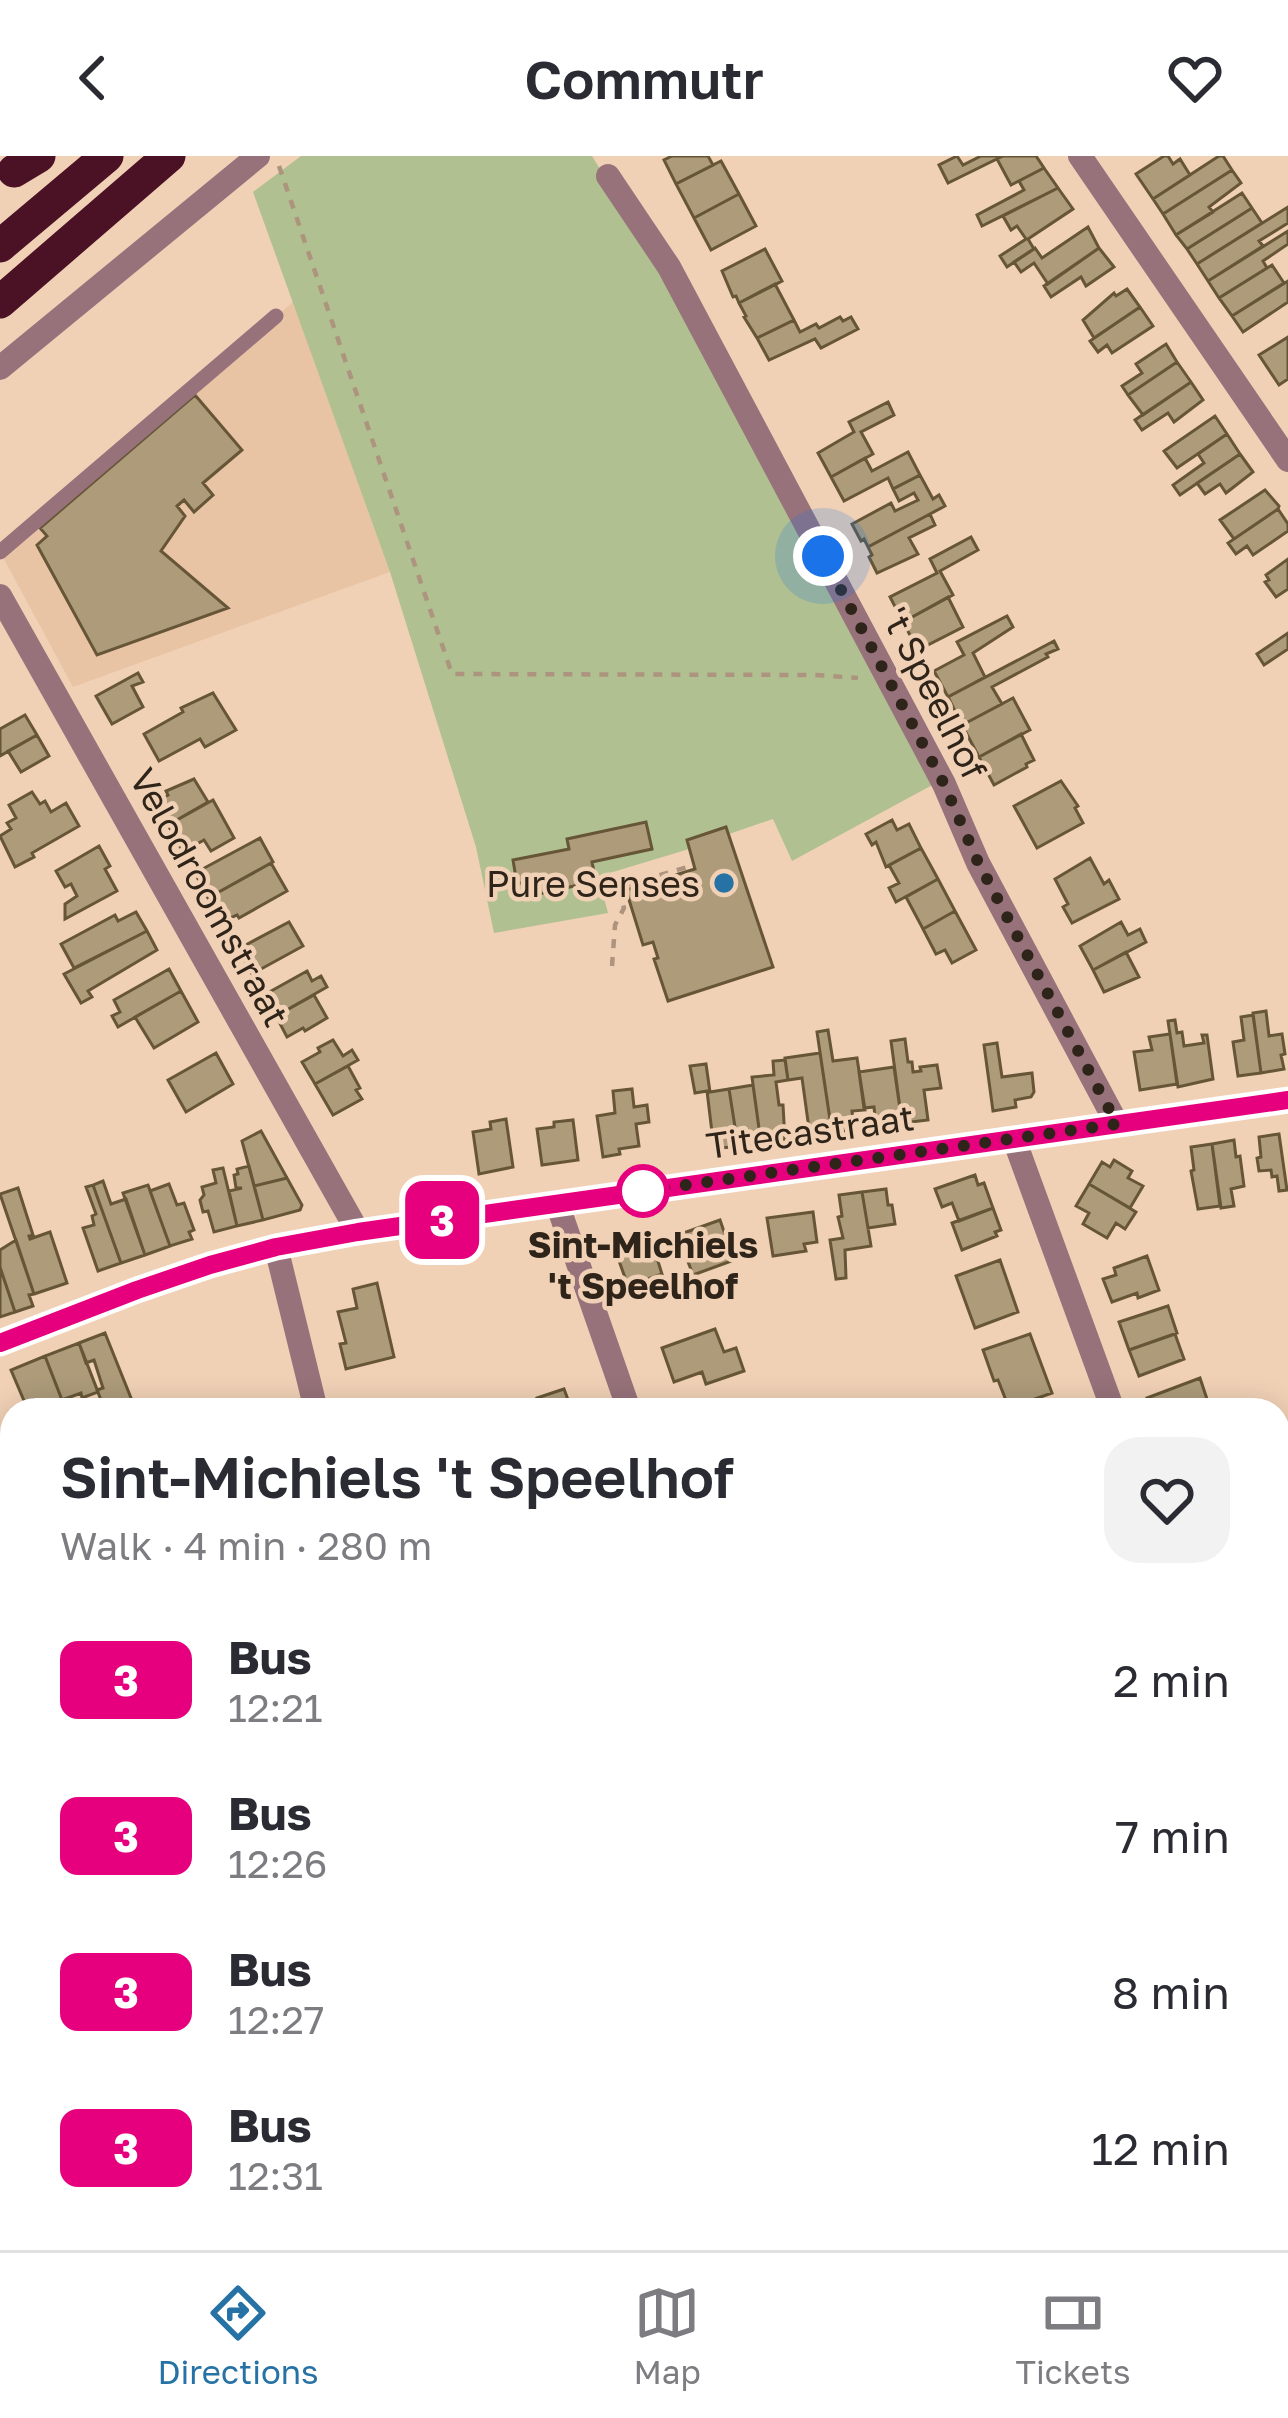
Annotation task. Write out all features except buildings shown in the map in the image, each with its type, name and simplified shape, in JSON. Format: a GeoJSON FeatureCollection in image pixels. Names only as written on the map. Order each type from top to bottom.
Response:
{"type":"FeatureCollection","features":[{"type":"Feature","properties":{"kind":"highway"},"geometry":{"type":"LineString","coordinates":[[0,246],[107,156]]}},
{"type":"Feature","properties":{"kind":"highway"},"geometry":{"type":"LineString","coordinates":[[0,302],[169,156]]}},
{"type":"Feature","properties":{"kind":"street"},"geometry":{"type":"LineString","coordinates":[[1080,156],[1288,460]]}},
{"type":"Feature","properties":{"kind":"street"},"geometry":{"type":"LineString","coordinates":[[0,368],[267,159]]}},
{"type":"Feature","properties":{"kind":"street","name":"'t Speelhof"},"geometry":{"type":"LineString","coordinates":[[608,176],[669,266],[944,784],[978,862],[1117,1124]]}},
{"type":"Feature","properties":{"kind":"street","name":"Velodroomstraat"},"geometry":{"type":"LineString","coordinates":[[0,596],[358,1232]]}},
{"type":"Feature","properties":{"kind":"street","name":"Titecastraat"},"geometry":{"type":"LineString","coordinates":[[0,1342],[137,1290],[276,1247],[1288,1100]]}},
{"type":"Feature","properties":{"kind":"street"},"geometry":{"type":"LineString","coordinates":[[1014,1139],[1109,1398]]}},
{"type":"Feature","properties":{"kind":"street"},"geometry":{"type":"LineString","coordinates":[[557,1203],[625,1398]]}},
{"type":"Feature","properties":{"kind":"street"},"geometry":{"type":"LineString","coordinates":[[276,1247],[313,1398]]}},
{"type":"Feature","properties":{"kind":"lane"},"geometry":{"type":"LineString","coordinates":[[0,552],[276,316]]}},
{"type":"Feature","properties":{"kind":"path"},"geometry":{"type":"LineString","coordinates":[[267,159],[452,674],[816,675],[889,681]]}},
{"type":"Feature","properties":{"kind":"path"},"geometry":{"type":"LineString","coordinates":[[612,966],[615,925],[623,908],[617,888],[694,865]]}},
{"type":"Feature","properties":{"kind":"shaded area"},"geometry":{"type":"Polygon","coordinates":[[[293,302],[390,572],[73,687],[0,552],[293,302]]]}},
{"type":"Feature","properties":{"kind":"green space"},"geometry":{"type":"Polygon","coordinates":[[[301,156],[592,156],[666,275],[936,783],[792,861],[773,819],[729,834],[726,828],[687,840],[689,849],[603,875],[608,913],[494,933],[476,847],[390,572],[253,192],[301,156]]]}},
{"type":"Feature","properties":{"kind":"bus line","name":"3"},"geometry":{"type":"LineString","coordinates":[[0,1343],[137,1290],[276,1247],[1288,1100]]}},
{"type":"Feature","properties":{"kind":"place","name":"Pure Senses"},"geometry":{"type":"Point","coordinates":[724,883]}},
{"type":"Feature","properties":{"kind":"place","name":"Sint-Michiels 't Speelhof"},"geometry":{"type":"Point","coordinates":[643,1191]}},
{"type":"Feature","properties":{"kind":"route"},"geometry":{"type":"LineString","coordinates":[[643,1191],[1117,1124],[823,556]]}}]}
